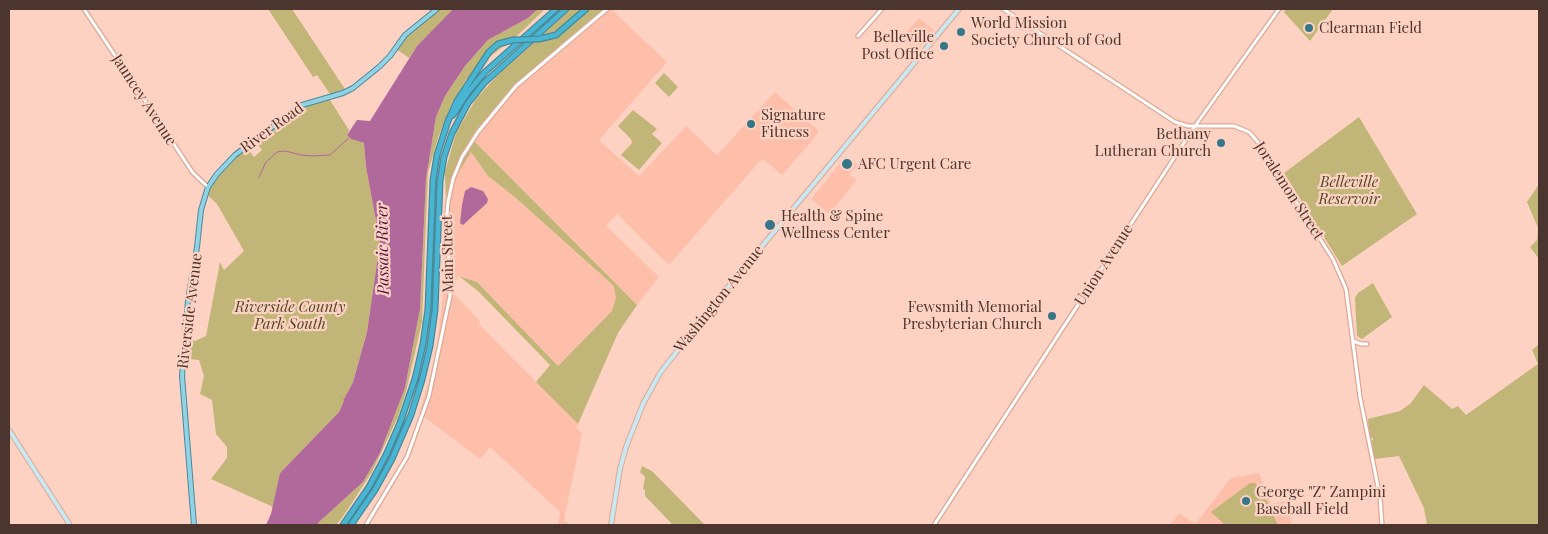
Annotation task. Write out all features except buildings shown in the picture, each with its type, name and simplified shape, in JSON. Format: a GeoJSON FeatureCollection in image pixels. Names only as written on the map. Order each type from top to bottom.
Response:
{"type":"FeatureCollection","features":[{"type":"Feature","properties":{"kind":"highway"},"geometry":{"type":"LineString","coordinates":[[442,138],[453,114],[473,85],[556,9]]}},
{"type":"Feature","properties":{"kind":"highway"},"geometry":{"type":"LineString","coordinates":[[352,525],[381,480],[397,448],[411,415],[424,374],[436,304],[440,181],[444,157],[452,133],[468,103],[484,83],[566,9]]}},
{"type":"Feature","properties":{"kind":"highway"},"geometry":{"type":"LineString","coordinates":[[343,525],[363,496],[386,456],[402,418],[417,373],[425,333],[429,298],[433,180],[442,138],[453,108],[489,52],[498,44],[513,40],[539,39],[556,35],[586,9]]}},
{"type":"Feature","properties":{"kind":"main road","name":"River Road"},"geometry":{"type":"LineString","coordinates":[[208,187],[219,171],[235,155],[302,105],[343,93],[353,88],[390,56],[405,35],[437,9]]}},
{"type":"Feature","properties":{"kind":"main road","name":"Washington Avenue"},"geometry":{"type":"LineString","coordinates":[[611,525],[620,469],[626,447],[643,404],[660,373],[714,304],[959,9]]}},
{"type":"Feature","properties":{"kind":"main road","name":"Riverside Avenue"},"geometry":{"type":"LineString","coordinates":[[194,525],[182,368],[188,300],[201,210],[208,187]]}},
{"type":"Feature","properties":{"kind":"main road"},"geometry":{"type":"LineString","coordinates":[[9,430],[70,525]]}},
{"type":"Feature","properties":{"kind":"street","name":"Jauncey Avenue"},"geometry":{"type":"LineString","coordinates":[[84,9],[193,173],[208,187]]}},
{"type":"Feature","properties":{"kind":"street","name":"Main Street"},"geometry":{"type":"LineString","coordinates":[[366,525],[403,465],[427,404],[449,304],[451,279],[447,210],[451,186],[462,157],[478,132],[516,86],[607,9]]}},
{"type":"Feature","properties":{"kind":"street"},"geometry":{"type":"LineString","coordinates":[[858,36],[882,9]]}},
{"type":"Feature","properties":{"kind":"street","name":"Joralemon Street"},"geometry":{"type":"LineString","coordinates":[[1003,9],[1171,120],[1184,125],[1234,126],[1249,132],[1257,141],[1289,188],[1338,269],[1348,295],[1360,397],[1380,497],[1382,525]]}},
{"type":"Feature","properties":{"kind":"street","name":"Union Avenue"},"geometry":{"type":"LineString","coordinates":[[934,525],[1195,126],[1280,9]]}},
{"type":"Feature","properties":{"kind":"street"},"geometry":{"type":"LineString","coordinates":[[1353,341],[1367,344]]}},
{"type":"Feature","properties":{"kind":"shaded area"},"geometry":{"type":"Polygon","coordinates":[[[606,9],[611,9],[667,62],[599,140],[639,176],[686,126],[717,155],[775,92],[819,131],[782,175],[764,160],[760,161],[669,265],[617,214],[606,226],[659,277],[637,305],[471,138],[516,84],[606,9]]]}},
{"type":"Feature","properties":{"kind":"shaded area"},"geometry":{"type":"Polygon","coordinates":[[[919,18],[934,30],[917,50],[902,38],[919,18]]]}},
{"type":"Feature","properties":{"kind":"shaded area"},"geometry":{"type":"Polygon","coordinates":[[[471,152],[488,176],[517,199],[614,286],[616,293],[616,302],[612,311],[558,366],[477,282],[459,276],[455,281],[454,294],[480,321],[478,323],[578,424],[577,429],[582,433],[564,520],[569,525],[558,525],[560,512],[490,447],[480,459],[419,413],[432,371],[437,346],[443,295],[446,202],[456,177],[471,152]]]}},
{"type":"Feature","properties":{"kind":"shaded area"},"geometry":{"type":"Polygon","coordinates":[[[846,156],[857,166],[849,174],[857,180],[829,214],[811,199],[846,156]]]}},
{"type":"Feature","properties":{"kind":"shaded area"},"geometry":{"type":"Polygon","coordinates":[[[1259,473],[1271,504],[1286,501],[1292,525],[1170,525],[1179,513],[1195,524],[1231,478],[1259,473]]]}},
{"type":"Feature","properties":{"kind":"green space"},"geometry":{"type":"Polygon","coordinates":[[[268,9],[292,9],[345,89],[330,94],[317,75],[313,77],[268,9]]]}},
{"type":"Feature","properties":{"kind":"green space"},"geometry":{"type":"Polygon","coordinates":[[[437,9],[453,9],[417,46],[409,58],[395,48],[405,35],[437,9]]]}},
{"type":"Feature","properties":{"kind":"green space"},"geometry":{"type":"Polygon","coordinates":[[[538,9],[545,9],[519,34],[486,60],[466,80],[452,103],[439,135],[428,172],[422,322],[406,392],[397,419],[372,472],[342,518],[336,525],[317,525],[363,482],[380,453],[405,388],[420,309],[426,179],[436,117],[445,96],[465,66],[488,40],[528,18],[538,9]]]}},
{"type":"Feature","properties":{"kind":"green space"},"geometry":{"type":"Polygon","coordinates":[[[571,9],[606,9],[516,84],[471,138],[637,305],[618,333],[578,424],[536,382],[550,365],[479,292],[459,276],[477,282],[558,366],[612,311],[616,298],[614,286],[517,199],[488,176],[471,152],[456,177],[447,202],[445,172],[456,133],[476,99],[496,77],[571,9]]]}},
{"type":"Feature","properties":{"kind":"green space","name":"Clearman Field"},"geometry":{"type":"Polygon","coordinates":[[[1286,9],[1333,9],[1310,41],[1284,12],[1286,9]]]}},
{"type":"Feature","properties":{"kind":"green space"},"geometry":{"type":"Polygon","coordinates":[[[664,73],[678,87],[669,97],[655,83],[664,73]]]}},
{"type":"Feature","properties":{"kind":"green space","name":"Riverside County Park South"},"geometry":{"type":"Polygon","coordinates":[[[325,98],[330,100],[349,130],[347,135],[351,139],[364,143],[366,167],[380,242],[367,332],[353,382],[339,412],[280,473],[273,507],[211,479],[227,458],[227,447],[216,434],[212,400],[200,394],[204,376],[199,360],[189,359],[190,338],[195,341],[206,336],[220,262],[224,270],[244,251],[217,204],[205,193],[211,181],[246,146],[254,157],[262,150],[254,140],[302,105],[325,98]]]}},
{"type":"Feature","properties":{"kind":"green space"},"geometry":{"type":"Polygon","coordinates":[[[633,110],[657,129],[652,134],[662,143],[639,170],[621,155],[632,143],[631,139],[618,126],[633,110]]]}},
{"type":"Feature","properties":{"kind":"green space","name":"Belleville Reservoir"},"geometry":{"type":"Polygon","coordinates":[[[1359,117],[1417,214],[1342,266],[1284,173],[1359,117]]]}},
{"type":"Feature","properties":{"kind":"green space"},"geometry":{"type":"Polygon","coordinates":[[[1539,184],[1539,259],[1530,247],[1537,240],[1538,228],[1527,202],[1539,184]]]}},
{"type":"Feature","properties":{"kind":"green space"},"geometry":{"type":"Polygon","coordinates":[[[1373,283],[1392,317],[1362,339],[1357,336],[1355,298],[1358,293],[1373,283]]]}},
{"type":"Feature","properties":{"kind":"green space"},"geometry":{"type":"Polygon","coordinates":[[[1539,344],[1539,525],[1427,525],[1424,508],[1399,456],[1375,459],[1369,441],[1373,440],[1373,438],[1369,438],[1368,419],[1400,411],[1411,403],[1424,385],[1452,409],[1458,406],[1466,415],[1538,364],[1532,350],[1539,344]]]}},
{"type":"Feature","properties":{"kind":"green space"},"geometry":{"type":"Polygon","coordinates":[[[642,466],[652,471],[705,525],[673,525],[645,496],[645,490],[643,489],[645,477],[640,472],[642,466]]]}},
{"type":"Feature","properties":{"kind":"green space","name":"George \"Z\" Zampini Baseball Field"},"geometry":{"type":"Polygon","coordinates":[[[1250,483],[1255,483],[1262,490],[1278,525],[1225,525],[1211,512],[1250,483]]]}},
{"type":"Feature","properties":{"kind":"water","name":"Passaic River"},"geometry":{"type":"Polygon","coordinates":[[[453,9],[538,9],[528,18],[488,40],[465,66],[445,96],[436,117],[426,179],[420,309],[405,388],[380,453],[363,482],[317,525],[266,525],[271,514],[280,473],[339,412],[345,395],[353,382],[367,332],[380,242],[366,167],[364,143],[351,139],[347,135],[357,120],[370,121],[417,46],[453,9]]]}},
{"type":"Feature","properties":{"kind":"water"},"geometry":{"type":"Polygon","coordinates":[[[471,187],[483,191],[488,199],[487,203],[463,225],[460,223],[462,205],[465,191],[471,187]]]}},
{"type":"Feature","properties":{"kind":"waterway"},"geometry":{"type":"LineString","coordinates":[[259,177],[266,162],[277,152],[285,151],[312,156],[330,155],[349,138]]}},
{"type":"Feature","properties":{"kind":"place","name":"Clearman Field"},"geometry":{"type":"Point","coordinates":[1309,28]}},
{"type":"Feature","properties":{"kind":"place","name":"World Mission Society Church of God"},"geometry":{"type":"Point","coordinates":[961,32]}},
{"type":"Feature","properties":{"kind":"place","name":"Belleville Post Office"},"geometry":{"type":"Point","coordinates":[944,46]}},
{"type":"Feature","properties":{"kind":"place","name":"Signature Fitness"},"geometry":{"type":"Point","coordinates":[751,124]}},
{"type":"Feature","properties":{"kind":"place","name":"Bethany Lutheran Church"},"geometry":{"type":"Point","coordinates":[1221,143]}},
{"type":"Feature","properties":{"kind":"place","name":"AFC Urgent Care"},"geometry":{"type":"Point","coordinates":[847,164]}},
{"type":"Feature","properties":{"kind":"place","name":"Health & Spine Wellness Center"},"geometry":{"type":"Point","coordinates":[770,225]}},
{"type":"Feature","properties":{"kind":"place","name":"Fewsmith Memorial Presbyterian Church"},"geometry":{"type":"Point","coordinates":[1052,316]}},
{"type":"Feature","properties":{"kind":"place","name":"George \"Z\" Zampini Baseball Field"},"geometry":{"type":"Point","coordinates":[1246,501]}}]}
